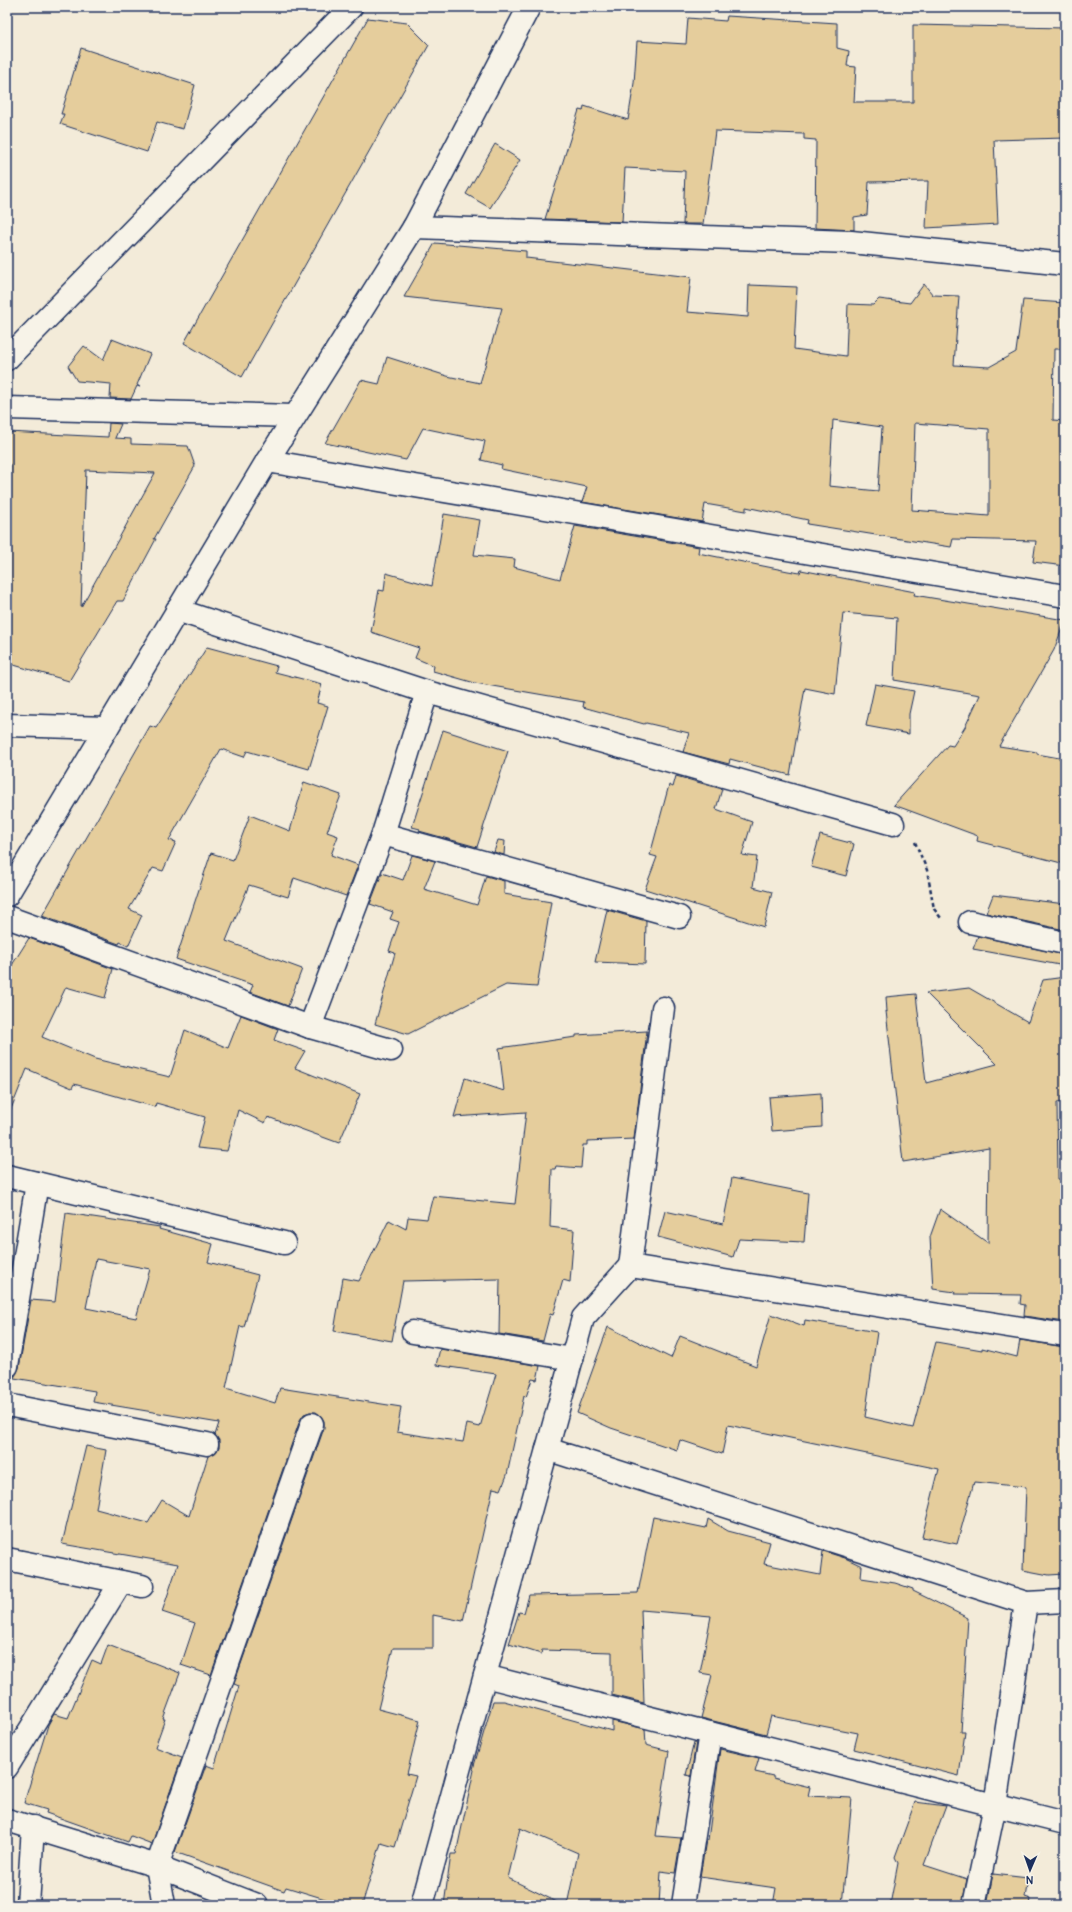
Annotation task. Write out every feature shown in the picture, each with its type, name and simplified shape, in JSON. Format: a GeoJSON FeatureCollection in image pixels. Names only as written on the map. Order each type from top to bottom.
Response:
{"type":"FeatureCollection","features":[{"type":"Feature","properties":{"kind":"street"},"geometry":{"type":"LineString","coordinates":[[7,359],[351,7]]}},
{"type":"Feature","properties":{"kind":"street"},"geometry":{"type":"LineString","coordinates":[[7,895],[294,416],[414,226],[528,7]]}},
{"type":"Feature","properties":{"kind":"street"},"geometry":{"type":"LineString","coordinates":[[414,226],[851,242],[1065,264]]}},
{"type":"Feature","properties":{"kind":"street"},"geometry":{"type":"LineString","coordinates":[[7,408],[294,416]]}},
{"type":"Feature","properties":{"kind":"street"},"geometry":{"type":"LineString","coordinates":[[267,461],[1065,596]]}},
{"type":"Feature","properties":{"kind":"street"},"geometry":{"type":"LineString","coordinates":[[178,610],[427,692],[893,824]]}},
{"type":"Feature","properties":{"kind":"street"},"geometry":{"type":"LineString","coordinates":[[310,1027],[383,834],[427,692]]}},
{"type":"Feature","properties":{"kind":"street"},"geometry":{"type":"LineString","coordinates":[[7,725],[107,728]]}},
{"type":"Feature","properties":{"kind":"street"},"geometry":{"type":"LineString","coordinates":[[383,834],[679,917]]}},
{"type":"Feature","properties":{"kind":"street"},"geometry":{"type":"LineString","coordinates":[[7,917],[310,1027],[391,1050]]}},
{"type":"Feature","properties":{"kind":"street"},"geometry":{"type":"LineString","coordinates":[[970,922],[1065,943]]}},
{"type":"Feature","properties":{"kind":"street"},"geometry":{"type":"LineString","coordinates":[[422,1905],[583,1318],[630,1266],[663,1008]]}},
{"type":"Feature","properties":{"kind":"street"},"geometry":{"type":"LineString","coordinates":[[7,1176],[284,1243]]}},
{"type":"Feature","properties":{"kind":"street"},"geometry":{"type":"LineString","coordinates":[[7,1366],[37,1183]]}},
{"type":"Feature","properties":{"kind":"street"},"geometry":{"type":"LineString","coordinates":[[630,1266],[1065,1335]]}},
{"type":"Feature","properties":{"kind":"street"},"geometry":{"type":"LineString","coordinates":[[413,1332],[572,1359]]}},
{"type":"Feature","properties":{"kind":"street"},"geometry":{"type":"LineString","coordinates":[[7,1405],[207,1444]]}},
{"type":"Feature","properties":{"kind":"street"},"geometry":{"type":"LineString","coordinates":[[164,1905],[157,1866],[312,1424]]}},
{"type":"Feature","properties":{"kind":"street"},"geometry":{"type":"LineString","coordinates":[[547,1449],[1026,1603],[1065,1602]]}},
{"type":"Feature","properties":{"kind":"street"},"geometry":{"type":"LineString","coordinates":[[7,1559],[142,1586]]}},
{"type":"Feature","properties":{"kind":"street"},"geometry":{"type":"LineString","coordinates":[[7,1767],[121,1582]]}},
{"type":"Feature","properties":{"kind":"street"},"geometry":{"type":"LineString","coordinates":[[974,1905],[995,1805],[1026,1603]]}},
{"type":"Feature","properties":{"kind":"street"},"geometry":{"type":"LineString","coordinates":[[485,1676],[1065,1823]]}},
{"type":"Feature","properties":{"kind":"street"},"geometry":{"type":"LineString","coordinates":[[683,1905],[710,1733]]}},
{"type":"Feature","properties":{"kind":"street"},"geometry":{"type":"LineString","coordinates":[[7,1820],[157,1866],[257,1905]]}},
{"type":"Feature","properties":{"kind":"street"},"geometry":{"type":"LineString","coordinates":[[28,1905],[33,1827]]}},
{"type":"Feature","properties":{"kind":"path"},"geometry":{"type":"LineString","coordinates":[[893,824],[915,842],[927,870],[934,909],[944,920],[970,922]]}},
{"type":"Feature","properties":{"kind":"building"},"geometry":{"type":"Polygon","coordinates":[[[727,16],[837,23],[837,48],[849,51],[847,66],[856,67],[854,102],[913,102],[913,25],[1065,28],[1065,138],[994,140],[998,224],[926,228],[928,181],[869,182],[867,215],[854,217],[854,230],[815,228],[816,140],[804,139],[804,134],[715,131],[703,224],[683,224],[685,171],[625,168],[622,222],[545,219],[579,110],[583,111],[584,106],[628,120],[634,83],[637,41],[686,44],[688,18],[726,21],[727,16]]]}},
{"type":"Feature","properties":{"kind":"building"},"geometry":{"type":"Polygon","coordinates":[[[368,18],[407,23],[429,45],[242,377],[184,343],[368,18]]]}},
{"type":"Feature","properties":{"kind":"building"},"geometry":{"type":"Polygon","coordinates":[[[81,48],[195,85],[183,129],[157,122],[147,152],[60,124],[64,114],[61,114],[81,48]]]}},
{"type":"Feature","properties":{"kind":"building"},"geometry":{"type":"Polygon","coordinates":[[[495,144],[520,160],[490,208],[466,194],[495,144]]]}},
{"type":"Feature","properties":{"kind":"building"},"geometry":{"type":"Polygon","coordinates":[[[435,243],[526,251],[526,258],[691,277],[687,312],[748,317],[749,285],[797,287],[794,349],[846,356],[848,304],[873,305],[879,299],[910,303],[924,284],[933,295],[959,296],[954,365],[989,367],[1016,352],[1023,300],[1065,303],[1065,349],[1054,349],[1053,420],[1065,421],[1065,566],[1033,562],[1036,541],[953,539],[951,547],[807,524],[808,520],[746,507],[746,511],[705,504],[702,522],[582,502],[587,487],[501,469],[502,465],[481,460],[485,441],[423,428],[406,460],[325,443],[361,380],[379,384],[387,357],[447,376],[480,383],[502,308],[404,297],[435,243]],[[833,420],[829,486],[878,491],[882,427],[833,420]],[[915,423],[912,510],[989,516],[989,429],[915,423]]]}},
{"type":"Feature","properties":{"kind":"building"},"geometry":{"type":"Polygon","coordinates":[[[112,339],[150,354],[137,385],[140,387],[137,386],[131,399],[110,398],[111,384],[77,381],[68,366],[84,346],[103,360],[112,339]]]}},
{"type":"Feature","properties":{"kind":"building"},"geometry":{"type":"Polygon","coordinates":[[[109,423],[121,424],[115,438],[131,439],[131,444],[188,446],[195,466],[154,539],[156,539],[123,601],[117,601],[69,681],[7,663],[10,595],[7,595],[7,538],[10,464],[7,464],[7,432],[108,437],[109,423]],[[86,470],[81,607],[155,473],[86,470]]]}},
{"type":"Feature","properties":{"kind":"building"},"geometry":{"type":"Polygon","coordinates":[[[444,514],[480,520],[474,555],[515,559],[514,567],[560,579],[575,526],[699,547],[698,553],[788,571],[800,573],[801,570],[915,592],[914,595],[1065,620],[1054,650],[999,746],[1037,752],[1037,754],[1065,759],[1065,864],[977,841],[978,836],[894,805],[948,745],[953,746],[965,727],[980,695],[894,680],[897,618],[843,613],[835,694],[805,688],[790,775],[730,759],[729,764],[683,752],[689,733],[646,723],[644,724],[583,707],[584,702],[475,683],[433,671],[434,666],[415,658],[419,648],[371,632],[379,590],[384,591],[386,573],[432,586],[444,514]]]}},
{"type":"Feature","properties":{"kind":"building"},"geometry":{"type":"Polygon","coordinates":[[[207,647],[277,666],[275,672],[322,684],[317,703],[328,706],[309,769],[247,751],[244,757],[221,749],[169,840],[176,842],[163,871],[153,868],[129,909],[142,915],[128,946],[42,916],[150,726],[156,728],[207,647]]]}},
{"type":"Feature","properties":{"kind":"building"},"geometry":{"type":"Polygon","coordinates":[[[875,684],[914,691],[909,714],[909,734],[866,726],[875,684]]]}},
{"type":"Feature","properties":{"kind":"building"},"geometry":{"type":"Polygon","coordinates":[[[443,730],[508,751],[477,847],[419,831],[420,829],[412,827],[443,730]]]}},
{"type":"Feature","properties":{"kind":"building"},"geometry":{"type":"Polygon","coordinates":[[[676,776],[722,789],[716,809],[752,822],[742,855],[757,857],[753,887],[772,892],[764,927],[645,889],[657,857],[650,855],[669,785],[673,787],[676,776]]]}},
{"type":"Feature","properties":{"kind":"building"},"geometry":{"type":"Polygon","coordinates":[[[304,782],[341,795],[327,832],[338,836],[331,855],[358,865],[346,896],[294,878],[288,897],[249,885],[226,941],[302,969],[288,1006],[250,992],[253,985],[176,959],[211,853],[233,860],[250,815],[290,831],[304,782]]]}},
{"type":"Feature","properties":{"kind":"building"},"geometry":{"type":"Polygon","coordinates":[[[820,835],[854,844],[846,876],[811,867],[820,835]]]}},
{"type":"Feature","properties":{"kind":"building"},"geometry":{"type":"Polygon","coordinates":[[[498,840],[505,841],[504,855],[494,852],[498,840]]]}},
{"type":"Feature","properties":{"kind":"building"},"geometry":{"type":"Polygon","coordinates":[[[412,855],[435,861],[424,889],[477,905],[486,876],[504,881],[504,894],[551,902],[537,987],[506,985],[408,1034],[375,1024],[395,953],[389,951],[399,922],[390,919],[393,912],[370,904],[382,873],[403,880],[412,855]]]}},
{"type":"Feature","properties":{"kind":"building"},"geometry":{"type":"Polygon","coordinates":[[[993,895],[1065,904],[1065,930],[986,913],[993,895]]]}},
{"type":"Feature","properties":{"kind":"building"},"geometry":{"type":"Polygon","coordinates":[[[607,910],[646,921],[645,964],[595,962],[607,910]]]}},
{"type":"Feature","properties":{"kind":"building"},"geometry":{"type":"Polygon","coordinates":[[[978,936],[1065,955],[1065,966],[973,949],[978,936]]]}},
{"type":"Feature","properties":{"kind":"building"},"geometry":{"type":"Polygon","coordinates":[[[29,938],[113,969],[105,998],[66,987],[42,1037],[95,1059],[170,1077],[185,1030],[228,1048],[241,1015],[278,1029],[274,1040],[305,1051],[295,1068],[360,1094],[339,1143],[268,1117],[265,1123],[238,1110],[227,1151],[197,1148],[205,1117],[156,1103],[155,1107],[74,1084],[72,1088],[27,1069],[9,1114],[7,1114],[7,973],[29,938]]]}},
{"type":"Feature","properties":{"kind":"building"},"geometry":{"type":"Polygon","coordinates":[[[1065,977],[1065,1102],[1057,1103],[1058,1179],[1065,1180],[1065,1322],[1024,1316],[1025,1305],[1020,1304],[1021,1295],[954,1294],[955,1292],[933,1289],[930,1237],[940,1209],[988,1243],[989,1148],[903,1162],[886,1011],[887,1012],[886,997],[916,994],[926,1083],[997,1064],[926,993],[969,988],[1028,1022],[1043,980],[1065,977]]]}},
{"type":"Feature","properties":{"kind":"building"},"geometry":{"type":"Polygon","coordinates":[[[647,1031],[634,1139],[587,1141],[587,1145],[583,1145],[581,1168],[556,1166],[555,1169],[552,1169],[550,1227],[574,1230],[570,1282],[563,1280],[553,1315],[550,1314],[543,1341],[499,1334],[500,1279],[403,1281],[392,1341],[334,1331],[343,1278],[359,1281],[389,1220],[406,1229],[408,1217],[427,1219],[433,1196],[515,1204],[526,1112],[454,1117],[465,1078],[504,1091],[499,1048],[576,1037],[576,1035],[647,1031]]]}},
{"type":"Feature","properties":{"kind":"building"},"geometry":{"type":"Polygon","coordinates":[[[821,1093],[822,1127],[772,1131],[769,1097],[821,1093]]]}},
{"type":"Feature","properties":{"kind":"building"},"geometry":{"type":"Polygon","coordinates":[[[732,1178],[808,1193],[804,1242],[739,1239],[733,1257],[658,1237],[665,1211],[723,1224],[732,1178]]]}},
{"type":"Feature","properties":{"kind":"building"},"geometry":{"type":"Polygon","coordinates":[[[66,1213],[160,1227],[159,1229],[213,1244],[208,1262],[258,1275],[244,1327],[240,1326],[226,1388],[275,1403],[280,1388],[401,1407],[397,1432],[463,1442],[467,1424],[480,1427],[496,1374],[436,1365],[440,1349],[540,1366],[537,1380],[532,1379],[526,1397],[524,1396],[507,1475],[501,1490],[493,1488],[463,1621],[433,1615],[433,1648],[393,1648],[378,1709],[420,1720],[407,1774],[416,1776],[395,1847],[381,1843],[362,1905],[345,1905],[286,1887],[284,1891],[175,1852],[206,1765],[214,1768],[239,1686],[234,1684],[324,1428],[324,1421],[316,1412],[304,1414],[300,1420],[211,1675],[181,1665],[195,1623],[162,1612],[178,1564],[62,1544],[86,1446],[106,1450],[96,1509],[148,1523],[162,1500],[189,1516],[208,1456],[216,1452],[219,1447],[219,1440],[215,1435],[219,1423],[93,1402],[95,1391],[14,1378],[19,1368],[31,1300],[55,1302],[66,1213]],[[96,1259],[86,1308],[136,1318],[150,1269],[96,1259]]]}},
{"type":"Feature","properties":{"kind":"building"},"geometry":{"type":"Polygon","coordinates":[[[771,1314],[804,1326],[805,1320],[877,1332],[865,1417],[913,1428],[936,1342],[982,1350],[982,1348],[1017,1357],[1020,1340],[1065,1347],[1065,1574],[1049,1575],[1023,1570],[1026,1487],[974,1482],[957,1544],[922,1537],[939,1469],[728,1425],[722,1454],[680,1440],[677,1450],[611,1428],[577,1413],[608,1327],[671,1358],[680,1336],[756,1366],[771,1314]]]}},
{"type":"Feature","properties":{"kind":"building"},"geometry":{"type":"Polygon","coordinates":[[[653,1517],[706,1528],[708,1519],[728,1531],[770,1542],[764,1564],[820,1575],[823,1551],[845,1558],[862,1566],[861,1578],[895,1583],[913,1589],[913,1591],[968,1618],[961,1732],[965,1732],[959,1776],[854,1749],[858,1733],[771,1716],[766,1734],[701,1718],[712,1675],[700,1673],[711,1616],[641,1610],[644,1703],[612,1695],[612,1652],[542,1650],[541,1654],[509,1644],[519,1612],[524,1613],[529,1595],[638,1593],[653,1517]]]}},
{"type":"Feature","properties":{"kind":"building"},"geometry":{"type":"Polygon","coordinates":[[[108,1645],[180,1673],[163,1719],[165,1719],[155,1747],[182,1757],[152,1844],[131,1836],[128,1842],[46,1813],[47,1810],[24,1803],[48,1725],[54,1714],[68,1718],[92,1660],[101,1664],[108,1645]]]}},
{"type":"Feature","properties":{"kind":"building"},"geometry":{"type":"Polygon","coordinates":[[[493,1701],[504,1701],[612,1731],[612,1721],[645,1729],[646,1745],[669,1751],[656,1836],[681,1838],[675,1873],[661,1871],[659,1905],[567,1905],[578,1853],[520,1828],[508,1878],[563,1905],[444,1905],[451,1854],[456,1854],[473,1769],[493,1701]]]}},
{"type":"Feature","properties":{"kind":"building"},"geometry":{"type":"Polygon","coordinates":[[[694,1742],[696,1742],[691,1776],[686,1775],[694,1742]]]}},
{"type":"Feature","properties":{"kind":"building"},"geometry":{"type":"Polygon","coordinates":[[[720,1749],[759,1758],[755,1772],[810,1787],[808,1796],[852,1798],[842,1905],[773,1905],[776,1888],[700,1877],[706,1840],[708,1840],[720,1749]]]}},
{"type":"Feature","properties":{"kind":"building"},"geometry":{"type":"Polygon","coordinates":[[[915,1802],[946,1806],[924,1865],[967,1879],[962,1905],[890,1905],[898,1863],[895,1857],[915,1802]]]}},
{"type":"Feature","properties":{"kind":"building"},"geometry":{"type":"Polygon","coordinates":[[[993,1874],[1028,1878],[1025,1897],[1031,1899],[1030,1905],[987,1905],[993,1874]]]}}]}
